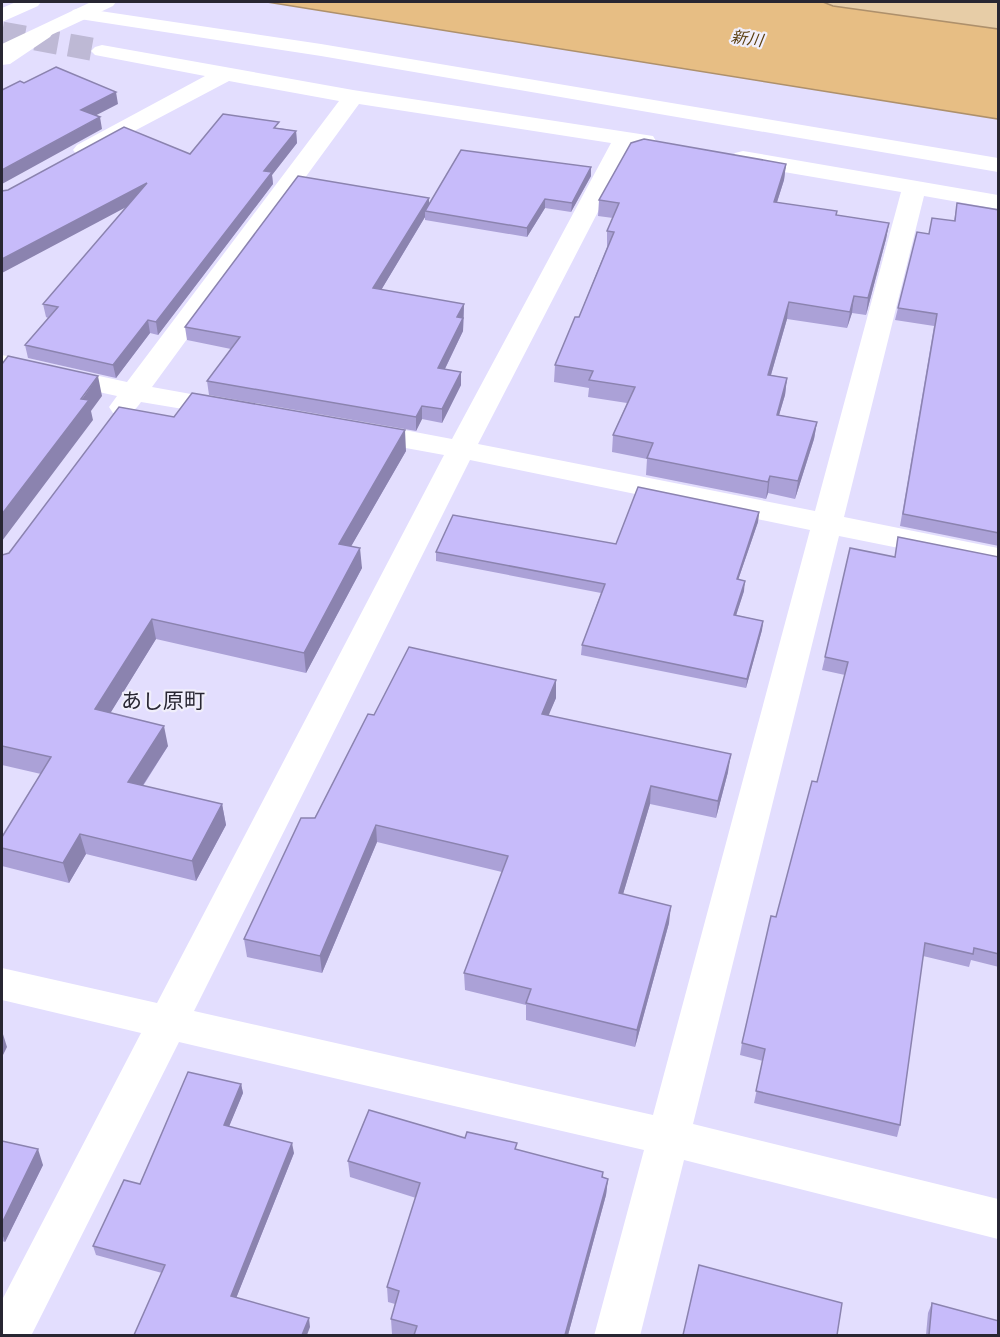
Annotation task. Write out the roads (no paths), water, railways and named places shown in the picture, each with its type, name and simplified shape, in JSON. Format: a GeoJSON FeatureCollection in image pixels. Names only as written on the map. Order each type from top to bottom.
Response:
{"type":"FeatureCollection","features":[{"type":"Feature","properties":{"kind":"main road"},"geometry":{"type":"LineString","coordinates":[[2,7],[14,2]]}},
{"type":"Feature","properties":{"kind":"main road"},"geometry":{"type":"LineString","coordinates":[[2,16],[31,2]]}},
{"type":"Feature","properties":{"kind":"main road"},"geometry":{"type":"LineString","coordinates":[[2,59],[90,6]]}},
{"type":"Feature","properties":{"kind":"main road"},"geometry":{"type":"LineString","coordinates":[[2,39],[90,6],[309,48],[999,165]]}},
{"type":"Feature","properties":{"kind":"main road"},"geometry":{"type":"LineString","coordinates":[[2,52],[50,29]]}},
{"type":"Feature","properties":{"kind":"main road"},"geometry":{"type":"LineString","coordinates":[[102,51],[353,98],[671,146]]}},
{"type":"Feature","properties":{"kind":"main road"},"geometry":{"type":"LineString","coordinates":[[63,161],[227,73]]}},
{"type":"Feature","properties":{"kind":"main road"},"geometry":{"type":"LineString","coordinates":[[106,428],[353,98]]}},
{"type":"Feature","properties":{"kind":"main road"},"geometry":{"type":"LineString","coordinates":[[7,1335],[460,449],[625,138]]}},
{"type":"Feature","properties":{"kind":"main road"},"geometry":{"type":"LineString","coordinates":[[718,154],[999,202]]}},
{"type":"Feature","properties":{"kind":"main road"},"geometry":{"type":"LineString","coordinates":[[617,1335],[829,525],[914,188]]}},
{"type":"Feature","properties":{"kind":"main road"},"geometry":{"type":"LineString","coordinates":[[2,363],[134,392],[262,414]]}},
{"type":"Feature","properties":{"kind":"main road"},"geometry":{"type":"LineString","coordinates":[[332,426],[460,449],[999,558]]}},
{"type":"Feature","properties":{"kind":"main road"},"geometry":{"type":"LineString","coordinates":[[2,984],[165,1024],[667,1137],[999,1219]]}},
{"type":"Feature","properties":{"kind":"water","name":"新川"},"geometry":{"type":"Polygon","coordinates":[[[267,2],[823,2],[833,6],[998,29],[998,119],[267,2]]]}},
{"type":"Feature","properties":{"kind":"tunnel"},"geometry":{"type":"LineString","coordinates":[[2,33],[102,51]]}},
{"type":"Feature","properties":{"kind":"district","name":"あし原町"},"geometry":{"type":"Point","coordinates":[163,700]}}]}
